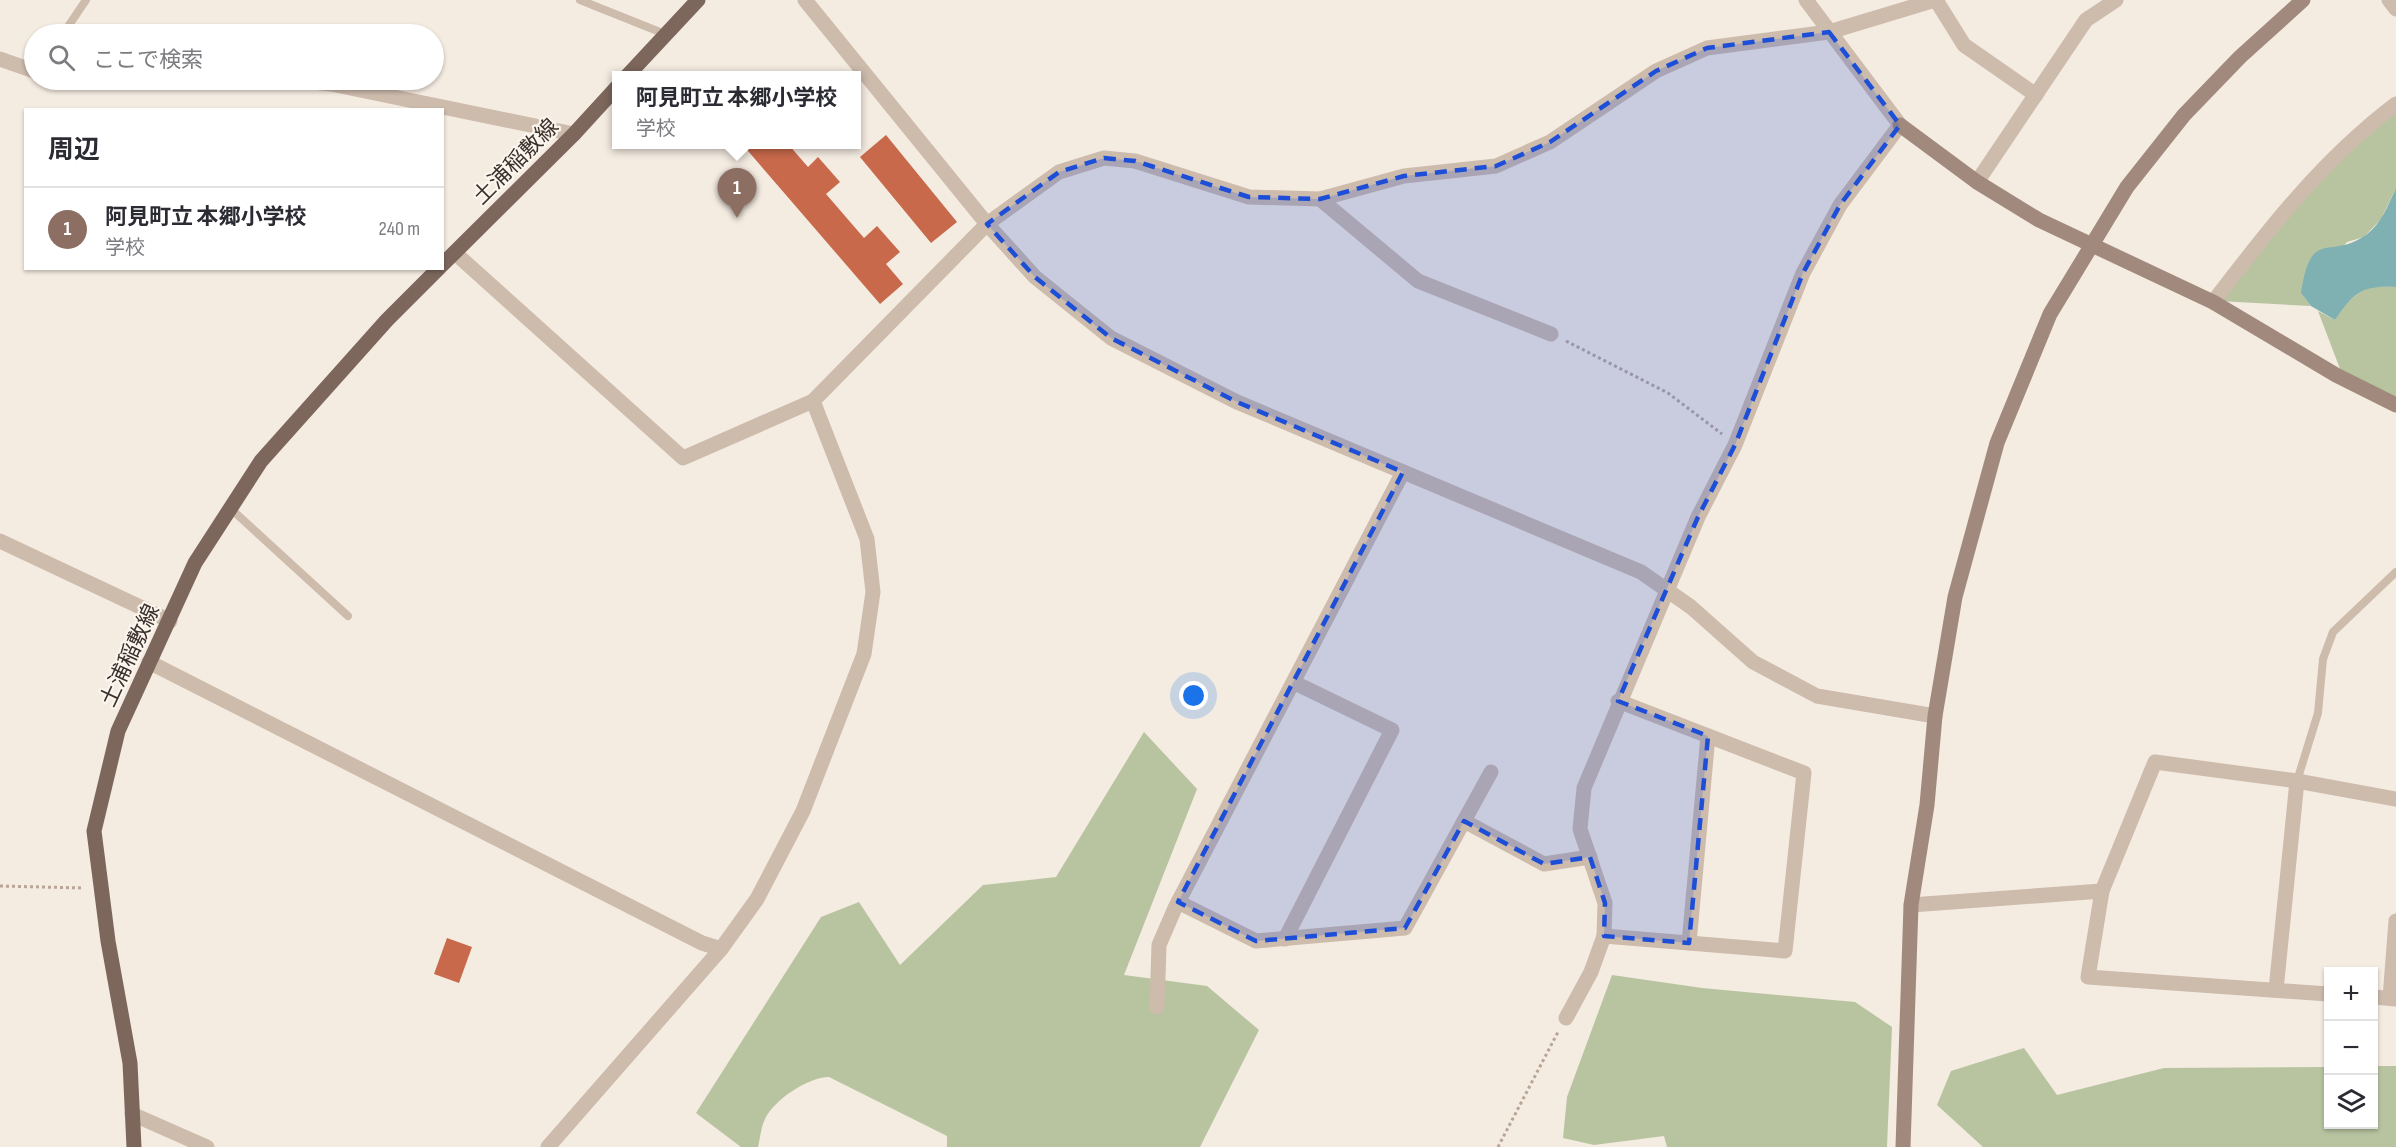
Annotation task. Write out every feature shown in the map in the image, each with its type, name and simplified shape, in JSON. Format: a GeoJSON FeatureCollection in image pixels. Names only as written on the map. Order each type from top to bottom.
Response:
{"type":"FeatureCollection","features":[{"type":"Feature","properties":{"kind":"main road"},"geometry":{"type":"LineString","coordinates":[[631,71],[698,0]]}},
{"type":"Feature","properties":{"kind":"main road","name":"土浦稲敷線"},"geometry":{"type":"LineString","coordinates":[[444,263],[574,134],[612,92]]}},
{"type":"Feature","properties":{"kind":"main road","name":"土浦稲敷線"},"geometry":{"type":"LineString","coordinates":[[134,1147],[130,1063],[108,941],[94,831],[118,731],[195,563],[261,461],[387,320],[437,270]]}},
{"type":"Feature","properties":{"kind":"street"},"geometry":{"type":"LineString","coordinates":[[805,0],[987,224],[1035,277],[1111,338],[1237,402],[1641,572],[1668,591],[1753,662],[1817,696],[1935,716]]}},
{"type":"Feature","properties":{"kind":"street"},"geometry":{"type":"LineString","coordinates":[[1806,0],[1900,125],[1977,182],[2039,220],[2214,302],[2336,375],[2396,405]]}},
{"type":"Feature","properties":{"kind":"street"},"geometry":{"type":"LineString","coordinates":[[455,253],[683,459],[813,401],[987,224],[1059,172],[1104,158],[1135,161],[1249,197],[1320,199],[1404,176],[1496,166],[1550,142],[1656,71],[1707,48],[1829,32],[1935,0],[1964,45],[2036,95]]}},
{"type":"Feature","properties":{"kind":"street"},"geometry":{"type":"LineString","coordinates":[[1977,182],[2086,20],[2116,0]]}},
{"type":"Feature","properties":{"kind":"street"},"geometry":{"type":"LineString","coordinates":[[1903,1147],[1911,905],[1927,805],[1935,716],[1954,597],[1997,444],[2050,314],[2127,187],[2184,115],[2240,57],[2303,0]]}},
{"type":"Feature","properties":{"kind":"street"},"geometry":{"type":"LineString","coordinates":[[2390,0],[2396,9]]}},
{"type":"Feature","properties":{"kind":"street"},"geometry":{"type":"LineString","coordinates":[[0,59],[24,67]]}},
{"type":"Feature","properties":{"kind":"street"},"geometry":{"type":"LineString","coordinates":[[360,90],[574,134]]}},
{"type":"Feature","properties":{"kind":"street"},"geometry":{"type":"LineString","coordinates":[[2214,302],[2283,210],[2365,127],[2396,104]]}},
{"type":"Feature","properties":{"kind":"street"},"geometry":{"type":"LineString","coordinates":[[1566,1018],[1591,972],[1604,936],[1605,903],[1580,829],[1584,788],[1618,701],[1668,591],[1698,517],[1735,445],[1803,273],[1840,205],[1900,125]]}},
{"type":"Feature","properties":{"kind":"street"},"geometry":{"type":"LineString","coordinates":[[1320,199],[1418,281],[1551,334]]}},
{"type":"Feature","properties":{"kind":"street"},"geometry":{"type":"LineString","coordinates":[[548,1147],[721,949],[757,899],[803,811],[864,654],[873,592],[867,539],[813,401]]}},
{"type":"Feature","properties":{"kind":"street"},"geometry":{"type":"LineString","coordinates":[[1157,1007],[1159,945],[1178,902],[1295,683],[1403,472]]}},
{"type":"Feature","properties":{"kind":"street"},"geometry":{"type":"LineString","coordinates":[[0,541],[170,621]]}},
{"type":"Feature","properties":{"kind":"street"},"geometry":{"type":"LineString","coordinates":[[149,662],[702,943],[721,949]]}},
{"type":"Feature","properties":{"kind":"street"},"geometry":{"type":"LineString","coordinates":[[1285,939],[1392,730],[1295,683]]}},
{"type":"Feature","properties":{"kind":"street"},"geometry":{"type":"LineString","coordinates":[[1604,936],[1785,951],[1804,773],[1618,701]]}},
{"type":"Feature","properties":{"kind":"street"},"geometry":{"type":"LineString","coordinates":[[1689,943],[1708,736]]}},
{"type":"Feature","properties":{"kind":"street"},"geometry":{"type":"LineString","coordinates":[[2324,994],[2088,977],[2102,891],[2155,762],[2297,781],[2396,799]]}},
{"type":"Feature","properties":{"kind":"street"},"geometry":{"type":"LineString","coordinates":[[1178,902],[1256,941],[1405,928],[1491,772]]}},
{"type":"Feature","properties":{"kind":"street"},"geometry":{"type":"LineString","coordinates":[[2276,990],[2297,781]]}},
{"type":"Feature","properties":{"kind":"street"},"geometry":{"type":"LineString","coordinates":[[1464,821],[1544,864],[1590,857]]}},
{"type":"Feature","properties":{"kind":"street"},"geometry":{"type":"LineString","coordinates":[[1911,905],[2102,891]]}},
{"type":"Feature","properties":{"kind":"street"},"geometry":{"type":"LineString","coordinates":[[2378,998],[2393,999],[2396,921]]}},
{"type":"Feature","properties":{"kind":"street"},"geometry":{"type":"LineString","coordinates":[[132,1114],[207,1147]]}},
{"type":"Feature","properties":{"kind":"lane"},"geometry":{"type":"LineString","coordinates":[[70,24],[86,0]]}},
{"type":"Feature","properties":{"kind":"lane"},"geometry":{"type":"LineString","coordinates":[[580,0],[665,34]]}},
{"type":"Feature","properties":{"kind":"lane"},"geometry":{"type":"LineString","coordinates":[[230,508],[348,616]]}},
{"type":"Feature","properties":{"kind":"lane"},"geometry":{"type":"LineString","coordinates":[[2297,781],[2318,713],[2323,658],[2333,632],[2396,572]]}},
{"type":"Feature","properties":{"kind":"path"},"geometry":{"type":"LineString","coordinates":[[1551,334],[1668,393],[1735,445]]}},
{"type":"Feature","properties":{"kind":"path"},"geometry":{"type":"LineString","coordinates":[[0,886],[101,888]]}},
{"type":"Feature","properties":{"kind":"path"},"geometry":{"type":"LineString","coordinates":[[1498,1147],[1566,1018]]}},
{"type":"Feature","properties":{"kind":"highlighted area"},"geometry":{"type":"Polygon","coordinates":[[[1829,32],[1900,125],[1840,205],[1803,273],[1735,445],[1698,517],[1618,701],[1708,736],[1689,943],[1604,936],[1605,903],[1590,857],[1544,864],[1464,821],[1405,928],[1256,941],[1178,902],[1403,472],[1237,402],[1111,338],[1035,277],[987,224],[1059,172],[1104,158],[1135,161],[1249,197],[1320,199],[1404,176],[1496,166],[1550,142],[1656,71],[1707,48],[1829,32]]]}},
{"type":"Feature","properties":{"kind":"green space"},"geometry":{"type":"Polygon","coordinates":[[[2396,112],[2396,188],[2381,219],[2364,237],[2347,242],[2301,293],[2311,306],[2219,301],[2324,177],[2371,132],[2396,112]]]}},
{"type":"Feature","properties":{"kind":"green space"},"geometry":{"type":"Polygon","coordinates":[[[2373,286],[2396,287],[2396,399],[2342,374],[2318,311],[2335,320],[2351,300],[2373,286]]]}},
{"type":"Feature","properties":{"kind":"green space"},"geometry":{"type":"Polygon","coordinates":[[[1144,732],[1197,789],[1124,975],[1207,986],[1259,1030],[1200,1147],[947,1147],[947,1136],[829,1077],[802,1085],[776,1104],[764,1122],[758,1147],[741,1147],[696,1113],[821,917],[859,902],[900,965],[983,885],[1056,877],[1144,732]]]}},
{"type":"Feature","properties":{"kind":"green space"},"geometry":{"type":"Polygon","coordinates":[[[1612,975],[1702,988],[1855,1002],[1892,1027],[1887,1147],[1667,1147],[1664,1136],[1594,1145],[1563,1138],[1567,1097],[1612,975]]]}},
{"type":"Feature","properties":{"kind":"green space"},"geometry":{"type":"Polygon","coordinates":[[[2024,1048],[2057,1095],[2164,1068],[2324,1067],[2324,1129],[2378,1129],[2378,1066],[2396,1066],[2396,1147],[1983,1147],[1937,1105],[1951,1071],[2024,1048]]]}},
{"type":"Feature","properties":{"kind":"water"},"geometry":{"type":"Polygon","coordinates":[[[2396,188],[2396,287],[2366,289],[2353,297],[2335,320],[2311,306],[2301,293],[2310,259],[2316,252],[2323,249],[2342,246],[2366,235],[2380,219],[2396,188]]]}},
{"type":"Feature","properties":{"kind":"building"},"geometry":{"type":"Polygon","coordinates":[[[886,135],[957,222],[931,243],[860,157],[886,135]]]}},
{"type":"Feature","properties":{"kind":"building"},"geometry":{"type":"Polygon","coordinates":[[[746,149],[792,149],[808,167],[818,157],[840,182],[826,194],[864,238],[877,226],[900,252],[886,264],[903,284],[880,304],[746,149]]]}},
{"type":"Feature","properties":{"kind":"building"},"geometry":{"type":"Polygon","coordinates":[[[447,938],[472,947],[459,983],[434,974],[447,938]]]}},
{"type":"Feature","properties":{"kind":"place","name":"阿見町立 本郷小学校"},"geometry":{"type":"Point","coordinates":[737,218]}}]}
